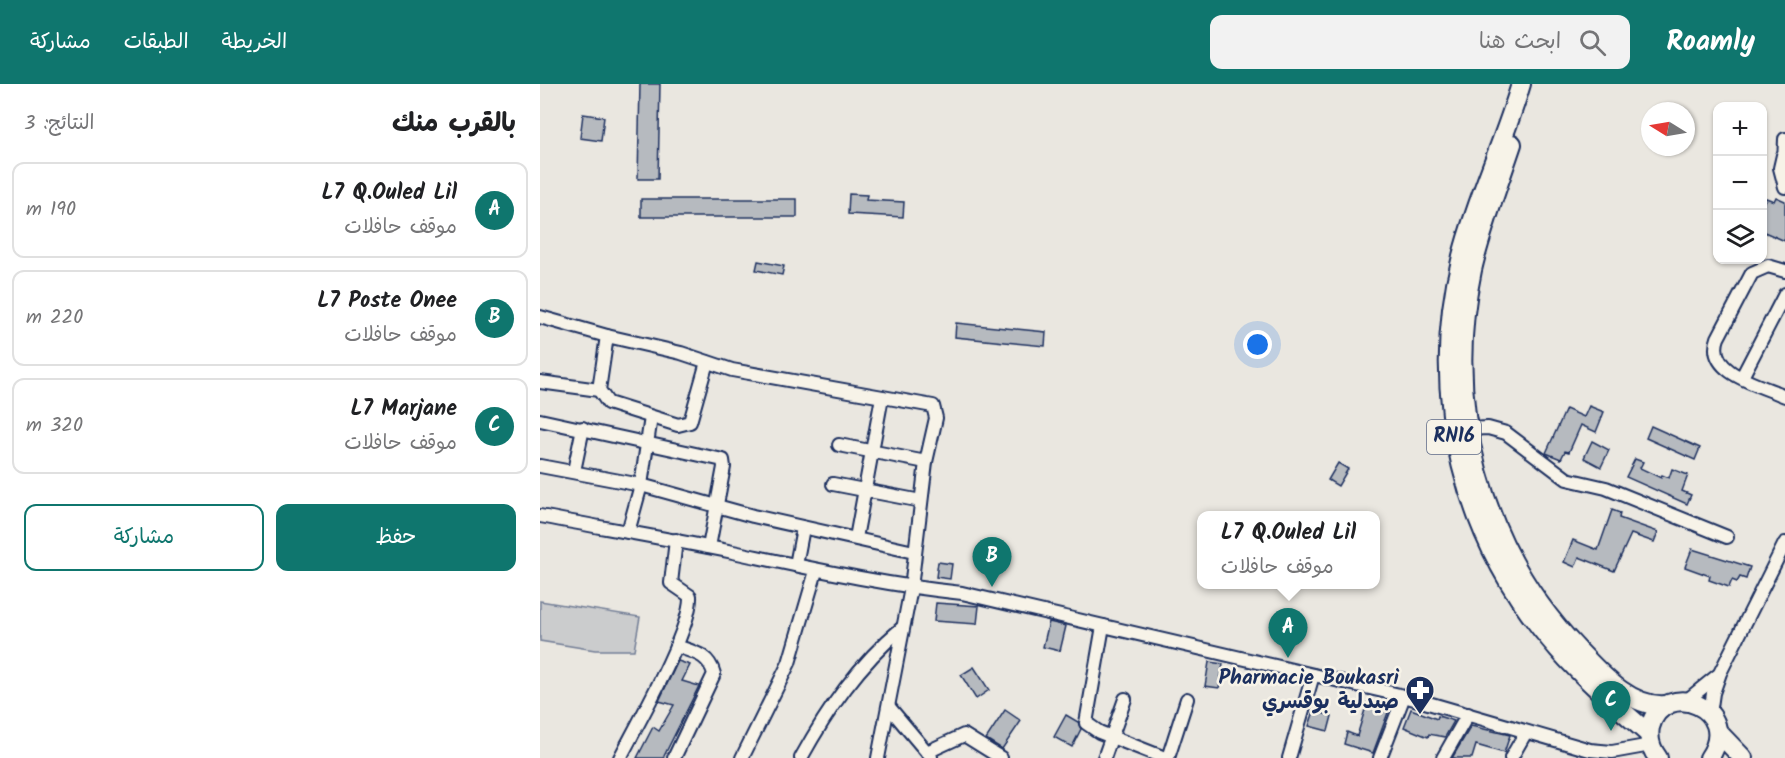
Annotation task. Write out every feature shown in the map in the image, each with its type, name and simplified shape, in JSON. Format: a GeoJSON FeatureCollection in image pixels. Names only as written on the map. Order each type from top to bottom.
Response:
{"type":"FeatureCollection","features":[{"type":"Feature","properties":{"kind":"highway","name":"RN16"},"geometry":{"type":"LineString","coordinates":[[1521,84],[1473,217],[1456,284],[1448,361],[1450,406],[1457,452],[1481,527],[1518,597],[1574,666],[1653,746]]}},
{"type":"Feature","properties":{"kind":"highway","name":"RN16"},"geometry":{"type":"LineString","coordinates":[[1533,84],[1484,228],[1472,270],[1465,313],[1463,356],[1467,429],[1476,470],[1491,516],[1511,559],[1536,600],[1575,647],[1620,689],[1648,704],[1667,705],[1686,701]]}},
{"type":"Feature","properties":{"kind":"highway"},"geometry":{"type":"LineString","coordinates":[[1686,701],[1699,705],[1710,714],[1718,732],[1743,758]]}},
{"type":"Feature","properties":{"kind":"highway"},"geometry":{"type":"LineString","coordinates":[[1653,746],[1654,717],[1667,705]]}},
{"type":"Feature","properties":{"kind":"highway"},"geometry":{"type":"LineString","coordinates":[[1709,758],[1717,742],[1718,732]]}},
{"type":"Feature","properties":{"kind":"street"},"geometry":{"type":"LineString","coordinates":[[1785,139],[1784,159],[1780,168],[1785,187]]}},
{"type":"Feature","properties":{"kind":"street"},"geometry":{"type":"LineString","coordinates":[[1784,392],[1742,377],[1720,365],[1715,349],[1718,338],[1752,273],[1768,266],[1785,271]]}},
{"type":"Feature","properties":{"kind":"street"},"geometry":{"type":"LineString","coordinates":[[1742,377],[1785,294]]}},
{"type":"Feature","properties":{"kind":"street"},"geometry":{"type":"LineString","coordinates":[[540,317],[607,336],[681,353],[732,370],[933,406],[936,418],[926,462],[911,588],[878,758]]}},
{"type":"Feature","properties":{"kind":"street"},"geometry":{"type":"LineString","coordinates":[[607,336],[599,390],[608,403],[678,425],[690,422],[707,362]]}},
{"type":"Feature","properties":{"kind":"street"},"geometry":{"type":"LineString","coordinates":[[540,382],[599,390]]}},
{"type":"Feature","properties":{"kind":"street"},"geometry":{"type":"LineString","coordinates":[[856,538],[882,397]]}},
{"type":"Feature","properties":{"kind":"street"},"geometry":{"type":"LineString","coordinates":[[628,532],[641,484],[651,417]]}},
{"type":"Feature","properties":{"kind":"street"},"geometry":{"type":"LineString","coordinates":[[540,420],[648,441],[723,460],[724,467],[709,547]]}},
{"type":"Feature","properties":{"kind":"street"},"geometry":{"type":"LineString","coordinates":[[574,471],[583,428]]}},
{"type":"Feature","properties":{"kind":"street"},"geometry":{"type":"LineString","coordinates":[[1467,429],[1488,428],[1506,433],[1567,479],[1606,488],[1727,537]]}},
{"type":"Feature","properties":{"kind":"street"},"geometry":{"type":"LineString","coordinates":[[839,445],[926,462]]}},
{"type":"Feature","properties":{"kind":"street"},"geometry":{"type":"LineString","coordinates":[[540,465],[641,484],[803,528],[914,552]]}},
{"type":"Feature","properties":{"kind":"street"},"geometry":{"type":"LineString","coordinates":[[833,484],[921,501]]}},
{"type":"Feature","properties":{"kind":"street"},"geometry":{"type":"LineString","coordinates":[[540,516],[676,540],[816,571],[911,588],[962,593],[1404,696],[1611,755],[1653,746]]}},
{"type":"Feature","properties":{"kind":"street"},"geometry":{"type":"LineString","coordinates":[[796,565],[803,528]]}},
{"type":"Feature","properties":{"kind":"street"},"geometry":{"type":"LineString","coordinates":[[620,758],[676,646],[690,604],[686,592],[671,583],[676,540]]}},
{"type":"Feature","properties":{"kind":"street"},"geometry":{"type":"LineString","coordinates":[[1710,714],[1713,693],[1720,674],[1785,543]]}},
{"type":"Feature","properties":{"kind":"street"},"geometry":{"type":"LineString","coordinates":[[742,758],[789,663],[816,571]]}},
{"type":"Feature","properties":{"kind":"street"},"geometry":{"type":"LineString","coordinates":[[1103,626],[1086,723],[1091,728],[1167,758],[1187,699]]}},
{"type":"Feature","properties":{"kind":"street"},"geometry":{"type":"LineString","coordinates":[[801,758],[838,698],[863,664],[902,628]]}},
{"type":"Feature","properties":{"kind":"street"},"geometry":{"type":"LineString","coordinates":[[674,758],[714,674],[710,662],[705,657],[676,646]]}},
{"type":"Feature","properties":{"kind":"street"},"geometry":{"type":"LineString","coordinates":[[1686,701],[1720,674]]}},
{"type":"Feature","properties":{"kind":"street"},"geometry":{"type":"LineString","coordinates":[[1289,758],[1313,675]]}},
{"type":"Feature","properties":{"kind":"street"},"geometry":{"type":"LineString","coordinates":[[1380,758],[1404,696]]}},
{"type":"Feature","properties":{"kind":"street"},"geometry":{"type":"LineString","coordinates":[[1104,758],[1125,699]]}},
{"type":"Feature","properties":{"kind":"street"},"geometry":{"type":"LineString","coordinates":[[889,707],[930,755],[964,735],[1001,758]]}},
{"type":"Feature","properties":{"kind":"street"},"geometry":{"type":"LineString","coordinates":[[1443,758],[1468,714]]}},
{"type":"Feature","properties":{"kind":"street"},"geometry":{"type":"LineString","coordinates":[[1511,758],[1526,732]]}},
{"type":"Feature","properties":{"kind":"shaded area"},"geometry":{"type":"Polygon","coordinates":[[[540,601],[640,617],[634,650],[595,650],[540,641],[540,601]]]}},
{"type":"Feature","properties":{"kind":"building"},"geometry":{"type":"Polygon","coordinates":[[[640,84],[660,84],[658,179],[638,179],[640,84]]]}},
{"type":"Feature","properties":{"kind":"building"},"geometry":{"type":"Polygon","coordinates":[[[583,114],[604,117],[601,141],[580,138],[583,114]]]}},
{"type":"Feature","properties":{"kind":"building"},"geometry":{"type":"Polygon","coordinates":[[[849,194],[867,195],[866,200],[904,202],[903,217],[848,214],[849,194]]]}},
{"type":"Feature","properties":{"kind":"building"},"geometry":{"type":"Polygon","coordinates":[[[1776,197],[1785,201],[1785,241],[1767,233],[1767,198],[1774,201],[1776,197]]]}},
{"type":"Feature","properties":{"kind":"building"},"geometry":{"type":"Polygon","coordinates":[[[641,199],[797,199],[797,217],[641,217],[641,199]]]}},
{"type":"Feature","properties":{"kind":"building"},"geometry":{"type":"Polygon","coordinates":[[[758,261],[784,266],[782,275],[756,270],[758,261]]]}},
{"type":"Feature","properties":{"kind":"building"},"geometry":{"type":"Polygon","coordinates":[[[956,323],[1046,332],[1045,346],[955,337],[956,323]]]}},
{"type":"Feature","properties":{"kind":"building"},"geometry":{"type":"Polygon","coordinates":[[[1589,406],[1604,412],[1596,432],[1581,425],[1569,452],[1565,451],[1561,459],[1546,453],[1566,409],[1584,417],[1589,406]]]}},
{"type":"Feature","properties":{"kind":"building"},"geometry":{"type":"Polygon","coordinates":[[[1651,426],[1700,448],[1695,460],[1646,438],[1651,426]]]}},
{"type":"Feature","properties":{"kind":"building"},"geometry":{"type":"Polygon","coordinates":[[[1592,441],[1609,450],[1601,467],[1584,458],[1592,441]]]}},
{"type":"Feature","properties":{"kind":"building"},"geometry":{"type":"Polygon","coordinates":[[[1635,459],[1643,462],[1640,468],[1661,478],[1662,475],[1669,478],[1672,469],[1688,475],[1682,491],[1691,495],[1687,504],[1626,477],[1635,459]]]}},
{"type":"Feature","properties":{"kind":"building"},"geometry":{"type":"Polygon","coordinates":[[[1338,463],[1348,469],[1338,486],[1328,480],[1338,463]]]}},
{"type":"Feature","properties":{"kind":"building"},"geometry":{"type":"Polygon","coordinates":[[[1612,510],[1620,513],[1619,518],[1658,532],[1654,542],[1631,534],[1614,571],[1579,557],[1575,567],[1564,562],[1573,540],[1598,550],[1612,510]]]}},
{"type":"Feature","properties":{"kind":"building"},"geometry":{"type":"Polygon","coordinates":[[[1692,549],[1750,567],[1746,579],[1740,577],[1737,582],[1732,580],[1729,587],[1709,580],[1710,576],[1685,567],[1692,549]]]}},
{"type":"Feature","properties":{"kind":"building"},"geometry":{"type":"Polygon","coordinates":[[[938,562],[952,564],[950,579],[936,577],[938,562]]]}},
{"type":"Feature","properties":{"kind":"building"},"geometry":{"type":"Polygon","coordinates":[[[936,603],[979,606],[977,624],[934,621],[936,603]]]}},
{"type":"Feature","properties":{"kind":"building"},"geometry":{"type":"Polygon","coordinates":[[[1049,622],[1066,626],[1060,651],[1043,647],[1049,622]]]}},
{"type":"Feature","properties":{"kind":"building"},"geometry":{"type":"Polygon","coordinates":[[[678,661],[690,665],[682,681],[699,686],[663,758],[637,758],[653,727],[659,731],[674,705],[659,701],[678,661]]]}},
{"type":"Feature","properties":{"kind":"building"},"geometry":{"type":"Polygon","coordinates":[[[1209,662],[1223,664],[1219,688],[1205,686],[1209,662]]]}},
{"type":"Feature","properties":{"kind":"building"},"geometry":{"type":"Polygon","coordinates":[[[974,667],[989,690],[976,699],[961,675],[974,667]]]}},
{"type":"Feature","properties":{"kind":"building"},"geometry":{"type":"Polygon","coordinates":[[[1367,703],[1389,710],[1373,753],[1344,744],[1347,732],[1357,736],[1367,703]]]}},
{"type":"Feature","properties":{"kind":"building"},"geometry":{"type":"Polygon","coordinates":[[[1411,709],[1437,719],[1438,716],[1454,721],[1445,737],[1429,734],[1428,737],[1404,727],[1411,709]]]}},
{"type":"Feature","properties":{"kind":"building"},"geometry":{"type":"Polygon","coordinates":[[[1005,710],[1021,721],[1002,749],[986,739],[1005,710]]]}},
{"type":"Feature","properties":{"kind":"building"},"geometry":{"type":"Polygon","coordinates":[[[1314,711],[1332,716],[1328,731],[1309,726],[1314,711]]]}},
{"type":"Feature","properties":{"kind":"building"},"geometry":{"type":"Polygon","coordinates":[[[1066,715],[1078,722],[1081,729],[1072,747],[1054,737],[1066,715]]]}},
{"type":"Feature","properties":{"kind":"building"},"geometry":{"type":"Polygon","coordinates":[[[1471,726],[1510,735],[1504,753],[1476,745],[1472,758],[1452,758],[1471,726]]]}},
{"type":"Feature","properties":{"kind":"place","name":"L7 Poste Onee"},"geometry":{"type":"Point","coordinates":[992,587]}},
{"type":"Feature","properties":{"kind":"place","name":"L7 Q.Ouled Lil"},"geometry":{"type":"Point","coordinates":[1288,658]}},
{"type":"Feature","properties":{"kind":"place","name":"Pharmacie Boukasri صيدلية بوقسري"},"geometry":{"type":"Point","coordinates":[1420,716]}},
{"type":"Feature","properties":{"kind":"place","name":"L7 Marjane"},"geometry":{"type":"Point","coordinates":[1611,731]}}]}
